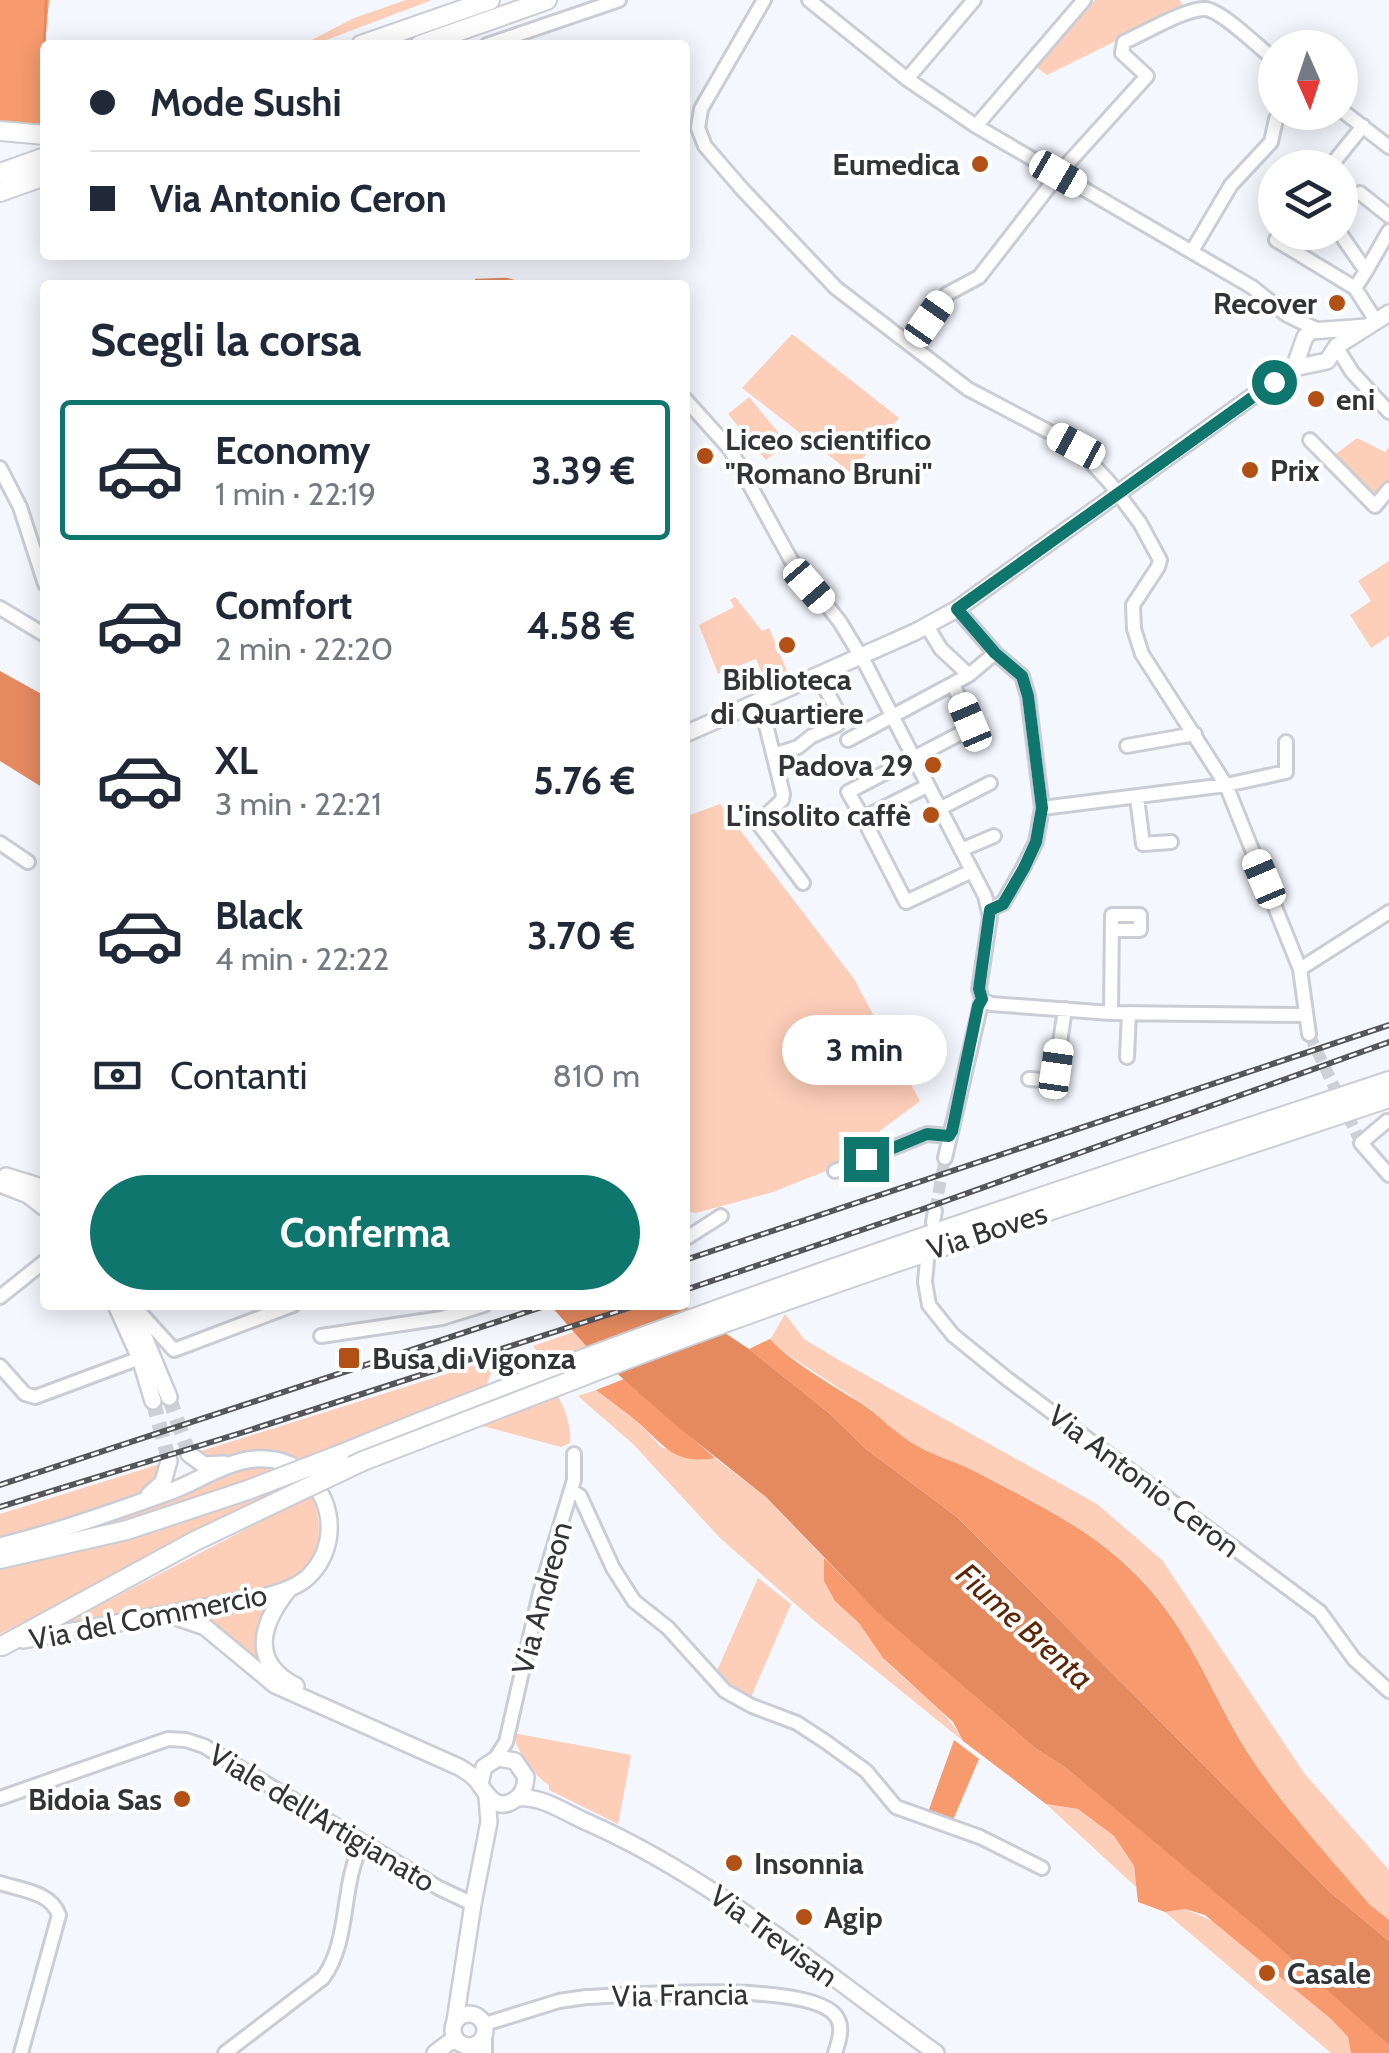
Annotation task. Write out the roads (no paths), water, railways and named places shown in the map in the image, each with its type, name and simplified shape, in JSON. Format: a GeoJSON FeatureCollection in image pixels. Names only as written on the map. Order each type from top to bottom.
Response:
{"type":"FeatureCollection","features":[{"type":"Feature","properties":{"kind":"highway"},"geometry":{"type":"LineString","coordinates":[[376,40],[490,0]]}},
{"type":"Feature","properties":{"kind":"highway"},"geometry":{"type":"LineString","coordinates":[[434,40],[547,0]]}},
{"type":"Feature","properties":{"kind":"highway"},"geometry":{"type":"LineString","coordinates":[[0,131],[40,135]]}},
{"type":"Feature","properties":{"kind":"highway"},"geometry":{"type":"LineString","coordinates":[[0,172],[40,159]]}},
{"type":"Feature","properties":{"kind":"highway"},"geometry":{"type":"LineString","coordinates":[[0,192],[40,178]]}},
{"type":"Feature","properties":{"kind":"highway","name":"Via Boves"},"geometry":{"type":"LineString","coordinates":[[580,1377],[947,1228],[1389,1081]]}},
{"type":"Feature","properties":{"kind":"highway","name":"Via Boves"},"geometry":{"type":"LineString","coordinates":[[0,1559],[90,1540],[196,1508],[656,1333],[1116,1190],[1389,1098]]}},
{"type":"Feature","properties":{"kind":"highway","name":"Via del Commercio"},"geometry":{"type":"LineString","coordinates":[[1,1647],[195,1541],[363,1461],[580,1377]]}},
{"type":"Feature","properties":{"kind":"main road"},"geometry":{"type":"LineString","coordinates":[[1294,368],[1305,337],[1321,329],[1377,321]]}},
{"type":"Feature","properties":{"kind":"main road"},"geometry":{"type":"LineString","coordinates":[[1337,347],[1377,321]]}},
{"type":"Feature","properties":{"kind":"main road"},"geometry":{"type":"LineString","coordinates":[[690,732],[957,609],[1294,368],[1332,358],[1336,338],[1321,329]]}},
{"type":"Feature","properties":{"kind":"main road"},"geometry":{"type":"LineString","coordinates":[[1303,347],[1308,357],[1319,362]]}},
{"type":"Feature","properties":{"kind":"main road"},"geometry":{"type":"LineString","coordinates":[[0,1174],[40,1186]]}},
{"type":"Feature","properties":{"kind":"main road"},"geometry":{"type":"LineString","coordinates":[[0,1184],[40,1204]]}},
{"type":"Feature","properties":{"kind":"main road"},"geometry":{"type":"LineString","coordinates":[[118,1310],[161,1399],[134,1310]]}},
{"type":"Feature","properties":{"kind":"main road"},"geometry":{"type":"LineString","coordinates":[[189,1454],[204,1465],[248,1460]]}},
{"type":"Feature","properties":{"kind":"main road","name":"Via del Commercio"},"geometry":{"type":"LineString","coordinates":[[0,1546],[138,1502],[248,1460],[278,1460],[302,1469],[314,1481],[325,1506],[328,1527],[324,1555],[307,1578],[288,1590],[54,1632],[1,1647]]}},
{"type":"Feature","properties":{"kind":"main road"},"geometry":{"type":"LineString","coordinates":[[138,1502],[163,1482],[170,1461]]}},
{"type":"Feature","properties":{"kind":"main road"},"geometry":{"type":"LineString","coordinates":[[288,1590],[267,1620],[264,1635],[266,1655],[284,1680],[466,1762],[515,1761],[526,1777],[524,1790],[489,1822]]}},
{"type":"Feature","properties":{"kind":"main road"},"geometry":{"type":"LineString","coordinates":[[160,1614],[198,1623],[274,1685],[458,1767],[496,1802],[512,1800]]}},
{"type":"Feature","properties":{"kind":"main road"},"geometry":{"type":"LineString","coordinates":[[464,2039],[461,1995],[489,1822],[482,1772],[492,1761]]}},
{"type":"Feature","properties":{"kind":"main road","name":"Via Trevisan"},"geometry":{"type":"LineString","coordinates":[[526,1777],[536,1788],[698,1882],[936,2053]]}},
{"type":"Feature","properties":{"kind":"main road","name":"Via Trevisan"},"geometry":{"type":"LineString","coordinates":[[512,1800],[545,1802],[606,1829]]}},
{"type":"Feature","properties":{"kind":"main road"},"geometry":{"type":"LineString","coordinates":[[435,2053],[464,2039],[478,2044],[481,2025],[461,1995]]}},
{"type":"Feature","properties":{"kind":"main road"},"geometry":{"type":"LineString","coordinates":[[464,2039],[462,2015],[481,2025]]}},
{"type":"Feature","properties":{"kind":"street"},"geometry":{"type":"LineString","coordinates":[[502,40],[619,0]]}},
{"type":"Feature","properties":{"kind":"street"},"geometry":{"type":"LineString","coordinates":[[809,0],[907,79],[976,126],[1252,287],[1287,314],[1321,329]]}},
{"type":"Feature","properties":{"kind":"street"},"geometry":{"type":"LineString","coordinates":[[907,79],[974,0]]}},
{"type":"Feature","properties":{"kind":"street"},"geometry":{"type":"LineString","coordinates":[[976,126],[1084,0]]}},
{"type":"Feature","properties":{"kind":"street"},"geometry":{"type":"LineString","coordinates":[[763,1],[701,109],[698,128],[706,146],[836,288],[968,389],[1076,446],[1140,523],[1160,560],[1133,605],[1137,641],[1226,785],[1300,969],[1309,1034]]}},
{"type":"Feature","properties":{"kind":"street"},"geometry":{"type":"LineString","coordinates":[[911,345],[947,294],[979,278],[1058,174],[1147,76],[1122,53],[1124,42],[1207,8],[1258,47]]}},
{"type":"Feature","properties":{"kind":"street"},"geometry":{"type":"LineString","coordinates":[[1358,122],[1389,147]]}},
{"type":"Feature","properties":{"kind":"street"},"geometry":{"type":"LineString","coordinates":[[1344,150],[1363,126]]}},
{"type":"Feature","properties":{"kind":"street"},"geometry":{"type":"LineString","coordinates":[[1192,251],[1231,185],[1271,142],[1274,130]]}},
{"type":"Feature","properties":{"kind":"street"},"geometry":{"type":"LineString","coordinates":[[1360,193],[1389,216]]}},
{"type":"Feature","properties":{"kind":"street"},"geometry":{"type":"LineString","coordinates":[[1355,288],[1389,230]]}},
{"type":"Feature","properties":{"kind":"street"},"geometry":{"type":"LineString","coordinates":[[1292,250],[1355,288],[1377,321]]}},
{"type":"Feature","properties":{"kind":"street"},"geometry":{"type":"LineString","coordinates":[[1351,250],[1366,272]]}},
{"type":"Feature","properties":{"kind":"street"},"geometry":{"type":"LineString","coordinates":[[1287,314],[1303,347]]}},
{"type":"Feature","properties":{"kind":"street"},"geometry":{"type":"LineString","coordinates":[[1337,347],[1352,372],[1389,412]]}},
{"type":"Feature","properties":{"kind":"street"},"geometry":{"type":"LineString","coordinates":[[1319,362],[1352,372]]}},
{"type":"Feature","properties":{"kind":"street"},"geometry":{"type":"LineString","coordinates":[[690,405],[730,449],[791,560],[840,622],[861,656],[990,910],[978,1006],[945,1158]]}},
{"type":"Feature","properties":{"kind":"street"},"geometry":{"type":"LineString","coordinates":[[1310,440],[1375,506],[1389,490]]}},
{"type":"Feature","properties":{"kind":"street"},"geometry":{"type":"LineString","coordinates":[[0,468],[20,508],[40,569]]}},
{"type":"Feature","properties":{"kind":"street"},"geometry":{"type":"LineString","coordinates":[[0,608],[40,632]]}},
{"type":"Feature","properties":{"kind":"street"},"geometry":{"type":"LineString","coordinates":[[957,609],[995,653],[1022,676],[1042,808],[1036,842],[1024,868],[1003,904],[990,910]]}},
{"type":"Feature","properties":{"kind":"street"},"geometry":{"type":"LineString","coordinates":[[930,632],[941,649],[970,675]]}},
{"type":"Feature","properties":{"kind":"street"},"geometry":{"type":"LineString","coordinates":[[848,740],[970,675],[995,653]]}},
{"type":"Feature","properties":{"kind":"street"},"geometry":{"type":"LineString","coordinates":[[774,755],[798,747],[837,725],[839,714],[818,675]]}},
{"type":"Feature","properties":{"kind":"street"},"geometry":{"type":"LineString","coordinates":[[953,684],[970,726],[848,792],[906,902],[972,871]]}},
{"type":"Feature","properties":{"kind":"street"},"geometry":{"type":"LineString","coordinates":[[757,701],[774,755],[782,800],[758,823],[801,883]]}},
{"type":"Feature","properties":{"kind":"street"},"geometry":{"type":"LineString","coordinates":[[1127,746],[1196,734]]}},
{"type":"Feature","properties":{"kind":"street"},"geometry":{"type":"LineString","coordinates":[[1042,808],[1226,785],[1286,772],[1286,742]]}},
{"type":"Feature","properties":{"kind":"street"},"geometry":{"type":"LineString","coordinates":[[939,808],[990,783]]}},
{"type":"Feature","properties":{"kind":"street"},"geometry":{"type":"LineString","coordinates":[[862,818],[927,786]]}},
{"type":"Feature","properties":{"kind":"street"},"geometry":{"type":"LineString","coordinates":[[1137,798],[1143,844],[1172,842]]}},
{"type":"Feature","properties":{"kind":"street"},"geometry":{"type":"LineString","coordinates":[[961,850],[994,836]]}},
{"type":"Feature","properties":{"kind":"street"},"geometry":{"type":"LineString","coordinates":[[0,843],[28,862]]}},
{"type":"Feature","properties":{"kind":"street"},"geometry":{"type":"LineString","coordinates":[[1300,969],[1389,912]]}},
{"type":"Feature","properties":{"kind":"street"},"geometry":{"type":"LineString","coordinates":[[1111,1013],[1112,930]]}},
{"type":"Feature","properties":{"kind":"street"},"geometry":{"type":"LineString","coordinates":[[980,994],[990,1004],[1064,1010],[1305,1015]]}},
{"type":"Feature","properties":{"kind":"street"},"geometry":{"type":"LineString","coordinates":[[1028,1079],[1052,1077],[1064,1010]]}},
{"type":"Feature","properties":{"kind":"street"},"geometry":{"type":"LineString","coordinates":[[1128,1057],[1129,1013]]}},
{"type":"Feature","properties":{"kind":"street"},"geometry":{"type":"LineString","coordinates":[[1387,1121],[1360,1143],[1389,1176]]}},
{"type":"Feature","properties":{"kind":"street"},"geometry":{"type":"LineString","coordinates":[[835,1171],[927,1134],[949,1136]]}},
{"type":"Feature","properties":{"kind":"street"},"geometry":{"type":"LineString","coordinates":[[690,1236],[721,1216]]}},
{"type":"Feature","properties":{"kind":"street","name":"Via Antonio Ceron"},"geometry":{"type":"LineString","coordinates":[[927,1260],[929,1305],[953,1335],[1320,1612],[1354,1659],[1389,1690]]}},
{"type":"Feature","properties":{"kind":"street"},"geometry":{"type":"LineString","coordinates":[[0,1297],[40,1264]]}},
{"type":"Feature","properties":{"kind":"street"},"geometry":{"type":"LineString","coordinates":[[137,1310],[174,1350],[280,1310]]}},
{"type":"Feature","properties":{"kind":"street"},"geometry":{"type":"LineString","coordinates":[[321,1336],[442,1318],[468,1310]]}},
{"type":"Feature","properties":{"kind":"street"},"geometry":{"type":"LineString","coordinates":[[0,1366],[26,1394],[35,1397],[140,1358]]}},
{"type":"Feature","properties":{"kind":"street","name":"Via Andreon"},"geometry":{"type":"LineString","coordinates":[[492,1761],[506,1742],[540,1593],[571,1490],[574,1454]]}},
{"type":"Feature","properties":{"kind":"street"},"geometry":{"type":"LineString","coordinates":[[571,1490],[580,1496],[613,1568],[634,1601],[668,1628],[725,1691],[797,1723],[826,1742],[866,1771],[896,1807],[980,1837],[1042,1868]]}},
{"type":"Feature","properties":{"kind":"street","name":"Viale dell'Artigianato"},"geometry":{"type":"LineString","coordinates":[[0,1798],[168,1739],[186,1740],[204,1746],[473,1904]]}},
{"type":"Feature","properties":{"kind":"street"},"geometry":{"type":"LineString","coordinates":[[506,1742],[515,1761]]}},
{"type":"Feature","properties":{"kind":"street"},"geometry":{"type":"LineString","coordinates":[[225,2053],[323,1978],[335,1962],[352,1867],[363,1842]]}},
{"type":"Feature","properties":{"kind":"street"},"geometry":{"type":"LineString","coordinates":[[0,1883],[45,1898],[54,1904],[59,1916],[21,2053]]}},
{"type":"Feature","properties":{"kind":"street","name":"Via Francia"},"geometry":{"type":"LineString","coordinates":[[481,2025],[558,2001],[586,1997],[760,1993],[828,2008],[839,2021],[835,2053]]}},
{"type":"Feature","properties":{"kind":"street"},"geometry":{"type":"LineString","coordinates":[[481,2025],[485,2053]]}},
{"type":"Feature","properties":{"kind":"water"},"geometry":{"type":"Polygon","coordinates":[[[0,671],[40,693],[40,786],[0,761],[0,671]]]}},
{"type":"Feature","properties":{"kind":"water","name":"Fiume Brenta"},"geometry":{"type":"Polygon","coordinates":[[[554,1310],[690,1310],[749,1349],[829,1413],[866,1449],[957,1517],[1330,1892],[1389,1941],[1389,2045],[1260,1930],[1066,1768],[1035,1748],[877,1612],[766,1497],[588,1348],[554,1310]]]}},
{"type":"Feature","properties":{"kind":"waterway"},"geometry":{"type":"LineString","coordinates":[[44,40],[46,0]]}},
{"type":"Feature","properties":{"kind":"waterway"},"geometry":{"type":"LineString","coordinates":[[476,280],[510,280]]}},
{"type":"Feature","properties":{"kind":"tunnel"},"geometry":{"type":"LineString","coordinates":[[1309,1034],[1361,1143]]}},
{"type":"Feature","properties":{"kind":"tunnel"},"geometry":{"type":"LineString","coordinates":[[935,1211],[945,1158]]}},
{"type":"Feature","properties":{"kind":"tunnel"},"geometry":{"type":"LineString","coordinates":[[169,1397],[189,1454]]}},
{"type":"Feature","properties":{"kind":"tunnel"},"geometry":{"type":"LineString","coordinates":[[153,1401],[169,1461]]}},
{"type":"Feature","properties":{"kind":"railway"},"geometry":{"type":"LineString","coordinates":[[690,1258],[1389,1025]]}},
{"type":"Feature","properties":{"kind":"railway"},"geometry":{"type":"LineString","coordinates":[[690,1288],[1389,1042]]}},
{"type":"Feature","properties":{"kind":"railway"},"geometry":{"type":"LineString","coordinates":[[0,1485],[533,1310]]}},
{"type":"Feature","properties":{"kind":"railway"},"geometry":{"type":"LineString","coordinates":[[0,1507],[622,1310]]}},
{"type":"Feature","properties":{"kind":"place","name":"Eumedica"},"geometry":{"type":"Point","coordinates":[980,164]}},
{"type":"Feature","properties":{"kind":"place","name":"Recover"},"geometry":{"type":"Point","coordinates":[1337,303]}},
{"type":"Feature","properties":{"kind":"place","name":"eni"},"geometry":{"type":"Point","coordinates":[1316,399]}},
{"type":"Feature","properties":{"kind":"place","name":"Liceo scientifico \"Romano Bruni\""},"geometry":{"type":"Point","coordinates":[705,456]}},
{"type":"Feature","properties":{"kind":"place","name":"Prix"},"geometry":{"type":"Point","coordinates":[1250,470]}},
{"type":"Feature","properties":{"kind":"place","name":"Biblioteca di Quartiere"},"geometry":{"type":"Point","coordinates":[787,645]}},
{"type":"Feature","properties":{"kind":"place","name":"Padova 29"},"geometry":{"type":"Point","coordinates":[933,765]}},
{"type":"Feature","properties":{"kind":"place","name":"L'insolito caffè"},"geometry":{"type":"Point","coordinates":[931,815]}},
{"type":"Feature","properties":{"kind":"place","name":"Busa di Vigonza"},"geometry":{"type":"Point","coordinates":[349,1358]}},
{"type":"Feature","properties":{"kind":"place","name":"Bidoia Sas"},"geometry":{"type":"Point","coordinates":[182,1799]}},
{"type":"Feature","properties":{"kind":"place","name":"Insonnia"},"geometry":{"type":"Point","coordinates":[734,1863]}},
{"type":"Feature","properties":{"kind":"place","name":"Agip"},"geometry":{"type":"Point","coordinates":[804,1917]}},
{"type":"Feature","properties":{"kind":"place","name":"Casale"},"geometry":{"type":"Point","coordinates":[1267,1973]}}]}
